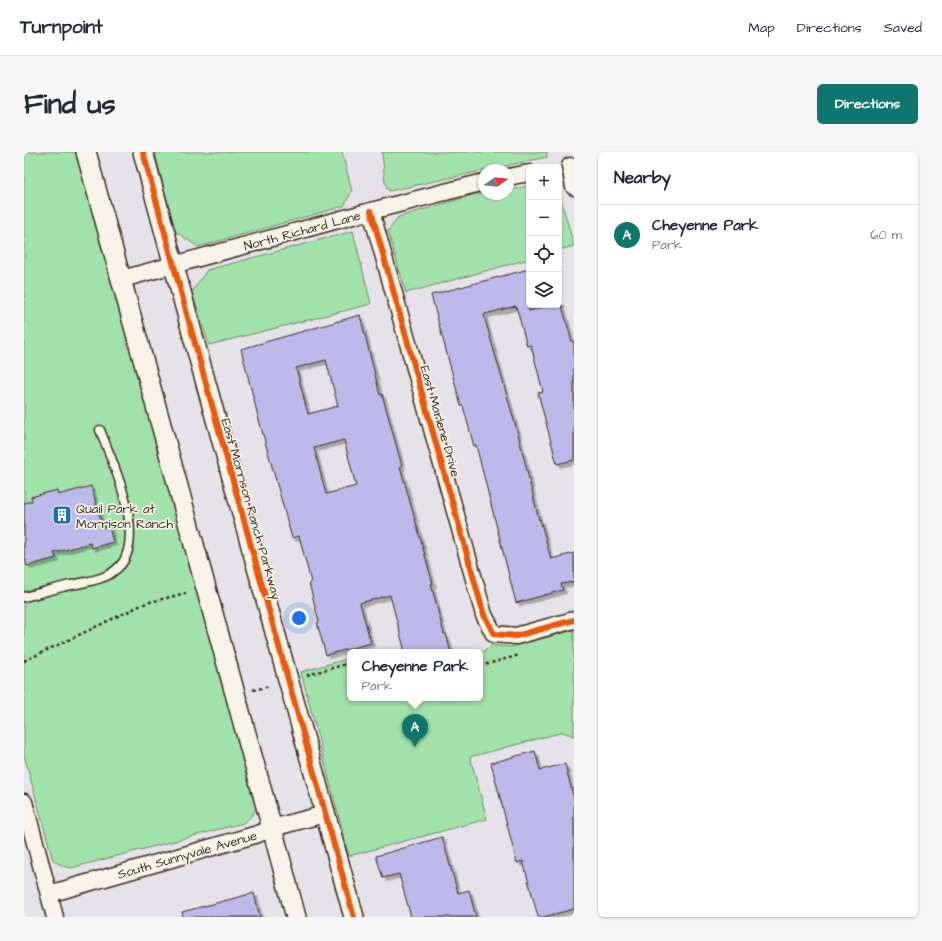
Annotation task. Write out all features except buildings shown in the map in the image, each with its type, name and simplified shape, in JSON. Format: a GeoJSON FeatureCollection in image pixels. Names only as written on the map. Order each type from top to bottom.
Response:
{"type":"FeatureCollection","features":[{"type":"Feature","properties":{"kind":"street"},"geometry":{"type":"LineString","coordinates":[[86,152],[296,917]]}},
{"type":"Feature","properties":{"kind":"street","name":"East Morrison Ranch Parkway"},"geometry":{"type":"LineString","coordinates":[[143,152],[196,351],[354,917]]}},
{"type":"Feature","properties":{"kind":"street"},"geometry":{"type":"LineString","coordinates":[[568,167],[574,187]]}},
{"type":"Feature","properties":{"kind":"street"},"geometry":{"type":"LineString","coordinates":[[514,176],[526,174]]}},
{"type":"Feature","properties":{"kind":"street","name":"North Richard Lane"},"geometry":{"type":"LineString","coordinates":[[122,280],[370,211],[478,184]]}},
{"type":"Feature","properties":{"kind":"street","name":"East Marlene Drive"},"geometry":{"type":"LineString","coordinates":[[370,211],[484,615],[494,634],[516,636],[574,620]]}},
{"type":"Feature","properties":{"kind":"street"},"geometry":{"type":"LineString","coordinates":[[24,802],[55,917]]}},
{"type":"Feature","properties":{"kind":"street","name":"South Sunnyvale Avenue"},"geometry":{"type":"LineString","coordinates":[[49,894],[258,834],[272,828],[326,814]]}},
{"type":"Feature","properties":{"kind":"lane"},"geometry":{"type":"LineString","coordinates":[[24,598],[97,579],[110,574],[126,558],[129,547],[130,533],[128,513],[120,479],[100,430]]}},
{"type":"Feature","properties":{"kind":"path"},"geometry":{"type":"LineString","coordinates":[[24,661],[146,603],[186,592],[188,600]]}},
{"type":"Feature","properties":{"kind":"green space"},"geometry":{"type":"Polygon","coordinates":[[[24,152],[79,152],[257,797],[254,813],[243,823],[71,868],[63,866],[53,860],[24,755],[24,152]]]}},
{"type":"Feature","properties":{"kind":"green space"},"geometry":{"type":"Polygon","coordinates":[[[155,152],[342,152],[352,191],[344,206],[198,247],[175,231],[155,152]]]}},
{"type":"Feature","properties":{"kind":"green space"},"geometry":{"type":"Polygon","coordinates":[[[382,152],[547,152],[547,157],[514,164],[478,164],[478,172],[389,191],[385,182],[382,152]]]}},
{"type":"Feature","properties":{"kind":"green space"},"geometry":{"type":"Polygon","coordinates":[[[526,187],[526,260],[406,293],[388,231],[398,217],[478,194],[478,200],[514,200],[514,189],[526,187]]]}},
{"type":"Feature","properties":{"kind":"green space"},"geometry":{"type":"Polygon","coordinates":[[[562,204],[574,246],[562,249],[562,204]]]}},
{"type":"Feature","properties":{"kind":"green space"},"geometry":{"type":"Polygon","coordinates":[[[353,231],[371,304],[209,345],[192,292],[207,270],[353,231]]]}},
{"type":"Feature","properties":{"kind":"green space"},"geometry":{"type":"Polygon","coordinates":[[[574,630],[574,736],[563,732],[470,757],[487,819],[349,856],[301,672],[347,659],[347,701],[483,701],[483,652],[490,645],[511,647],[574,630]]]}},
{"type":"Feature","properties":{"kind":"cycle path"},"geometry":{"type":"LineString","coordinates":[[143,152],[354,917]]}},
{"type":"Feature","properties":{"kind":"cycle path"},"geometry":{"type":"LineString","coordinates":[[371,211],[484,615],[494,634],[516,636],[574,620]]}},
{"type":"Feature","properties":{"kind":"place","name":"Quail Park at Morrison Ranch"},"geometry":{"type":"Point","coordinates":[62,515]}},
{"type":"Feature","properties":{"kind":"place","name":"Cheyenne Park"},"geometry":{"type":"Point","coordinates":[415,747]}}]}
